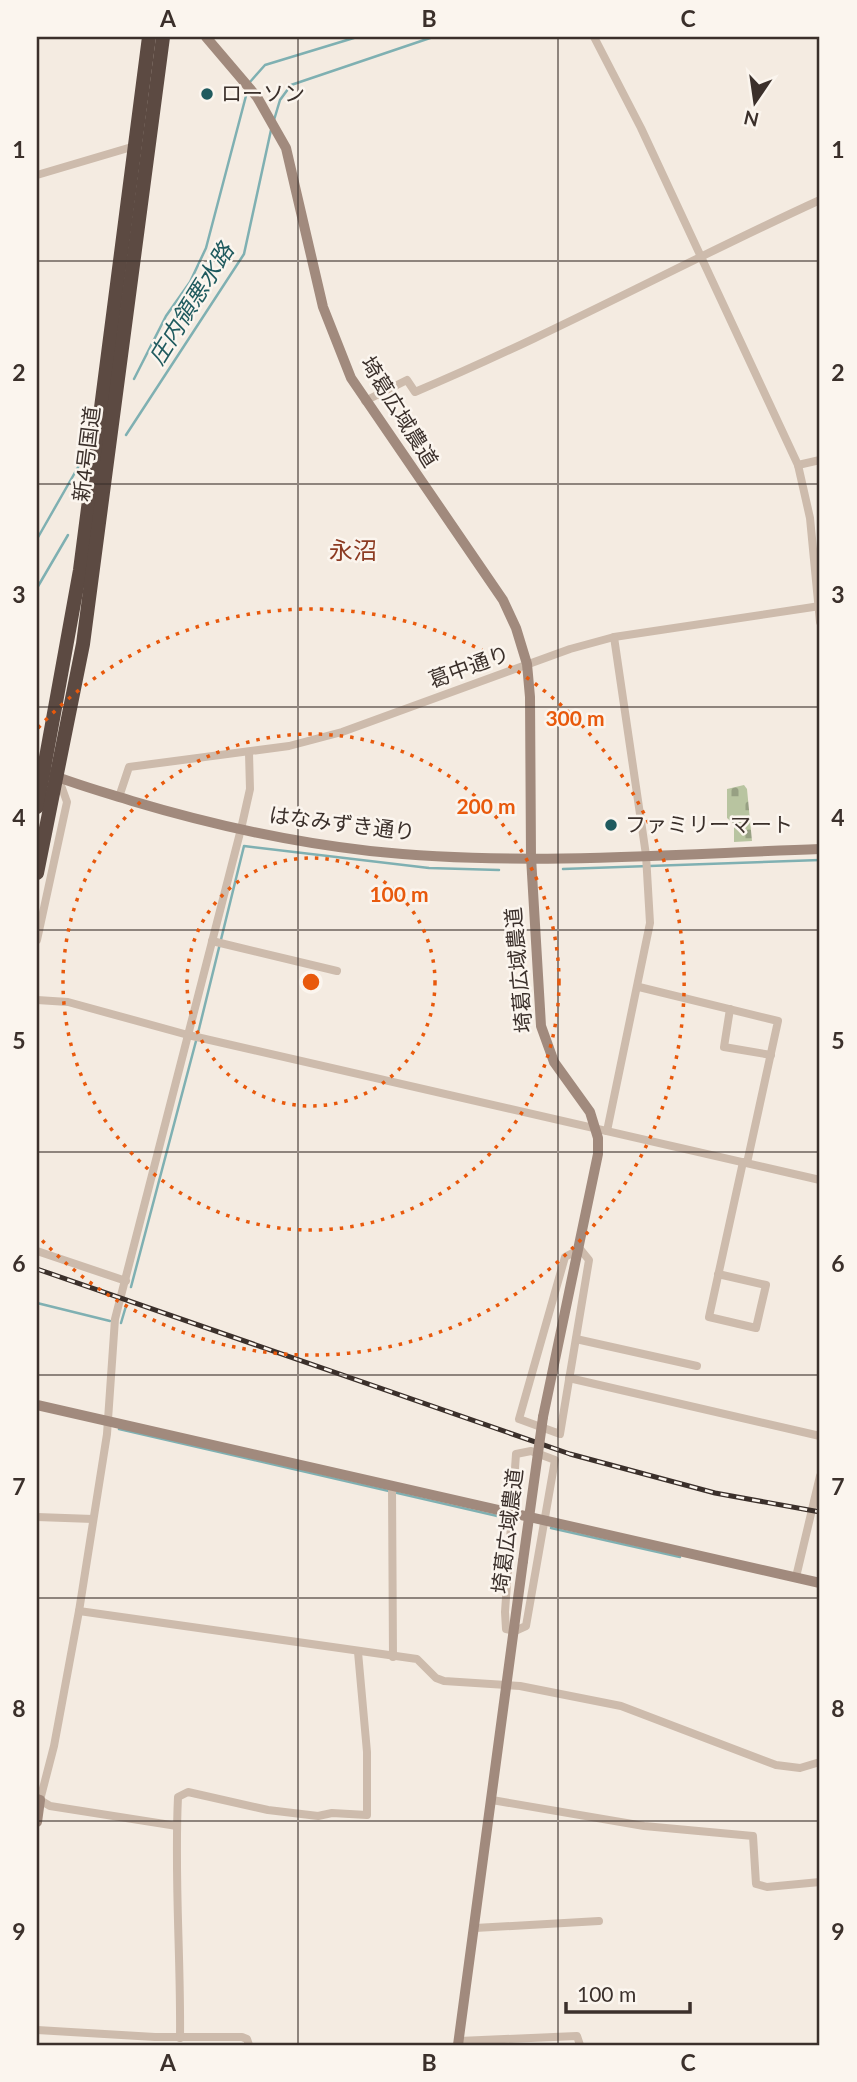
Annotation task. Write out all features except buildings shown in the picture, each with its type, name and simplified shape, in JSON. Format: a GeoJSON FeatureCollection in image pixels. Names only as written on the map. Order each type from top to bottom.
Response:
{"type":"FeatureCollection","features":[{"type":"Feature","properties":{"kind":"highway","name":"新4号国道"},"geometry":{"type":"LineString","coordinates":[[37,873],[46,772],[78,583],[149,37]]}},
{"type":"Feature","properties":{"kind":"highway","name":"新4号国道"},"geometry":{"type":"LineString","coordinates":[[37,807],[90,593],[163,37]]}},
{"type":"Feature","properties":{"kind":"street","name":"埼葛広域農道"},"geometry":{"type":"LineString","coordinates":[[206,37],[257,97],[278,130],[289,156],[323,307],[351,377],[503,600],[516,628],[527,664],[531,857],[541,1026],[554,1062],[601,1130],[597,1169],[543,1417],[459,2043]]}},
{"type":"Feature","properties":{"kind":"street"},"geometry":{"type":"LineString","coordinates":[[594,37],[640,128],[797,465],[810,518],[820,622]]}},
{"type":"Feature","properties":{"kind":"street"},"geometry":{"type":"LineString","coordinates":[[37,175],[135,146]]}},
{"type":"Feature","properties":{"kind":"street"},"geometry":{"type":"LineString","coordinates":[[365,401],[407,380],[415,392],[512,351],[699,256],[820,200]]}},
{"type":"Feature","properties":{"kind":"street"},"geometry":{"type":"LineString","coordinates":[[797,465],[820,460]]}},
{"type":"Feature","properties":{"kind":"street","name":"葛中通り"},"geometry":{"type":"LineString","coordinates":[[120,797],[126,770],[132,766],[248,753],[342,732],[527,664],[614,637],[819,606]]}},
{"type":"Feature","properties":{"kind":"street"},"geometry":{"type":"LineString","coordinates":[[601,1130],[639,987],[649,936],[646,859],[614,637]]}},
{"type":"Feature","properties":{"kind":"street"},"geometry":{"type":"LineString","coordinates":[[37,1822],[38,1800],[54,1746],[79,1611],[108,1422],[116,1319],[241,829],[250,789],[248,753]]}},
{"type":"Feature","properties":{"kind":"street"},"geometry":{"type":"LineString","coordinates":[[37,940],[67,802],[46,772]]}},
{"type":"Feature","properties":{"kind":"street","name":"はなみずき通り"},"geometry":{"type":"LineString","coordinates":[[46,772],[120,797],[241,829],[371,851],[646,859],[820,849]]}},
{"type":"Feature","properties":{"kind":"street"},"geometry":{"type":"LineString","coordinates":[[212,941],[337,971]]}},
{"type":"Feature","properties":{"kind":"street"},"geometry":{"type":"LineString","coordinates":[[639,987],[778,1021],[718,1274],[709,1317],[756,1328],[766,1285],[718,1274]]}},
{"type":"Feature","properties":{"kind":"street"},"geometry":{"type":"LineString","coordinates":[[37,1000],[94,1008],[188,1035],[820,1180]]}},
{"type":"Feature","properties":{"kind":"street"},"geometry":{"type":"LineString","coordinates":[[730,1009],[724,1047],[771,1055]]}},
{"type":"Feature","properties":{"kind":"street"},"geometry":{"type":"LineString","coordinates":[[580,1249],[589,1260],[576,1339],[560,1434],[519,1419],[565,1257],[580,1249]]}},
{"type":"Feature","properties":{"kind":"street"},"geometry":{"type":"LineString","coordinates":[[37,1251],[126,1280]]}},
{"type":"Feature","properties":{"kind":"street"},"geometry":{"type":"LineString","coordinates":[[576,1339],[697,1366]]}},
{"type":"Feature","properties":{"kind":"street"},"geometry":{"type":"LineString","coordinates":[[569,1378],[820,1436]]}},
{"type":"Feature","properties":{"kind":"street"},"geometry":{"type":"LineString","coordinates":[[37,1405],[820,1583]]}},
{"type":"Feature","properties":{"kind":"street"},"geometry":{"type":"LineString","coordinates":[[531,1451],[555,1460],[547,1521],[526,1626],[515,1631],[506,1629],[505,1612],[512,1513],[516,1454],[531,1451]]}},
{"type":"Feature","properties":{"kind":"street"},"geometry":{"type":"LineString","coordinates":[[796,1577],[820,1476]]}},
{"type":"Feature","properties":{"kind":"street"},"geometry":{"type":"LineString","coordinates":[[391,1486],[393,1657]]}},
{"type":"Feature","properties":{"kind":"street"},"geometry":{"type":"LineString","coordinates":[[37,1517],[93,1519]]}},
{"type":"Feature","properties":{"kind":"street"},"geometry":{"type":"LineString","coordinates":[[79,1611],[417,1659],[436,1678],[444,1681],[509,1685],[621,1706],[776,1765],[800,1768],[820,1762]]}},
{"type":"Feature","properties":{"kind":"street"},"geometry":{"type":"LineString","coordinates":[[180,2038],[178,1797],[188,1792],[268,1810],[318,1816],[332,1813],[367,1815],[367,1752],[358,1652]]}},
{"type":"Feature","properties":{"kind":"street"},"geometry":{"type":"LineString","coordinates":[[38,1800],[50,1806],[177,1826]]}},
{"type":"Feature","properties":{"kind":"street"},"geometry":{"type":"LineString","coordinates":[[492,1800],[644,1826],[753,1836],[756,1884],[767,1887],[820,1882]]}},
{"type":"Feature","properties":{"kind":"street"},"geometry":{"type":"LineString","coordinates":[[475,1928],[599,1921]]}},
{"type":"Feature","properties":{"kind":"street"},"geometry":{"type":"LineString","coordinates":[[37,2030],[180,2038],[242,2037],[247,2039],[248,2045]]}},
{"type":"Feature","properties":{"kind":"street"},"geometry":{"type":"LineString","coordinates":[[459,2043],[577,2036],[580,2045]]}},
{"type":"Feature","properties":{"kind":"green space"},"geometry":{"type":"Polygon","coordinates":[[[744,785],[747,789],[752,841],[734,842],[734,824],[727,818],[727,789],[744,785]]]}},
{"type":"Feature","properties":{"kind":"waterway"},"geometry":{"type":"LineString","coordinates":[[250,82],[265,65],[357,37]]}},
{"type":"Feature","properties":{"kind":"waterway","name":"庄内領悪水路"},"geometry":{"type":"LineString","coordinates":[[274,120],[280,100],[291,85],[433,37]]}},
{"type":"Feature","properties":{"kind":"waterway"},"geometry":{"type":"LineString","coordinates":[[134,379],[166,316],[190,282],[206,248],[247,92]]}},
{"type":"Feature","properties":{"kind":"waterway","name":"庄内領悪水路"},"geometry":{"type":"LineString","coordinates":[[126,435],[244,254],[271,130]]}},
{"type":"Feature","properties":{"kind":"waterway"},"geometry":{"type":"LineString","coordinates":[[37,539],[81,462]]}},
{"type":"Feature","properties":{"kind":"waterway","name":"庄内領悪水路"},"geometry":{"type":"LineString","coordinates":[[37,588],[68,535]]}},
{"type":"Feature","properties":{"kind":"waterway"},"geometry":{"type":"LineString","coordinates":[[198,1033],[244,846],[429,868],[499,870]]}},
{"type":"Feature","properties":{"kind":"waterway"},"geometry":{"type":"LineString","coordinates":[[563,869],[820,860]]}},
{"type":"Feature","properties":{"kind":"waterway"},"geometry":{"type":"LineString","coordinates":[[131,1287],[196,1041]]}},
{"type":"Feature","properties":{"kind":"waterway"},"geometry":{"type":"LineString","coordinates":[[37,1303],[110,1321]]}},
{"type":"Feature","properties":{"kind":"waterway"},"geometry":{"type":"LineString","coordinates":[[121,1323],[126,1306]]}},
{"type":"Feature","properties":{"kind":"waterway"},"geometry":{"type":"LineString","coordinates":[[119,1429],[506,1518]]}},
{"type":"Feature","properties":{"kind":"waterway"},"geometry":{"type":"LineString","coordinates":[[551,1528],[680,1557]]}},
{"type":"Feature","properties":{"kind":"railway"},"geometry":{"type":"LineString","coordinates":[[37,1269],[570,1454],[715,1493],[820,1512]]}},
{"type":"Feature","properties":{"kind":"place","name":"ローソン"},"geometry":{"type":"Point","coordinates":[207,94]}},
{"type":"Feature","properties":{"kind":"place","name":"ファミリーマート"},"geometry":{"type":"Point","coordinates":[611,825]}},
{"type":"Feature","properties":{"kind":"district","name":"永沼"},"geometry":{"type":"Point","coordinates":[353,551]}}]}
